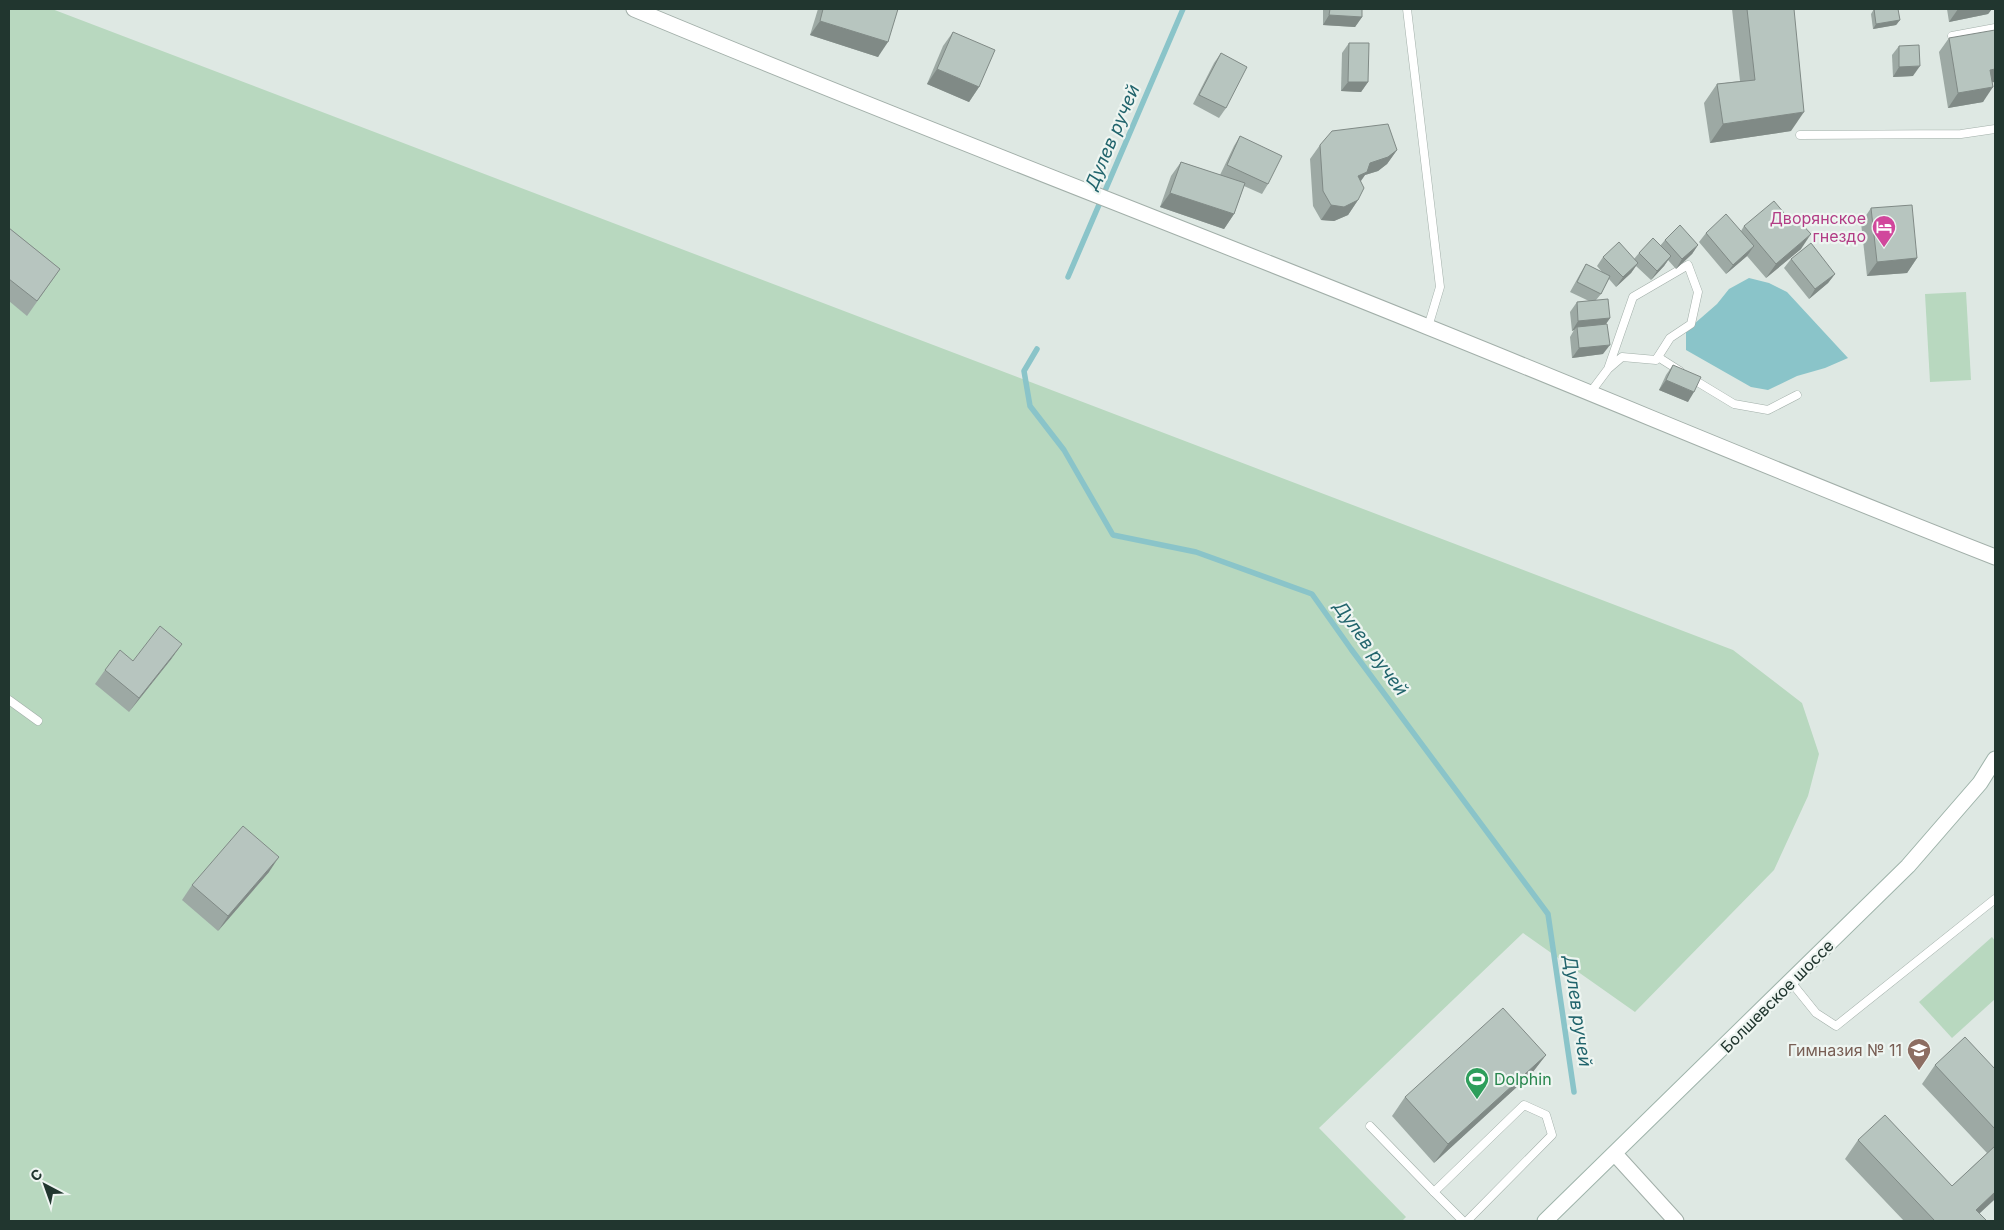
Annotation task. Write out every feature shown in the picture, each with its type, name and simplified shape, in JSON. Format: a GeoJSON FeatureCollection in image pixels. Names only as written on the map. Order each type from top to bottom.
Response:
{"type":"FeatureCollection","features":[{"type":"Feature","properties":{"kind":"street"},"geometry":{"type":"LineString","coordinates":[[634,9],[809,82],[1428,327],[1995,557]]}},
{"type":"Feature","properties":{"kind":"street","name":"Болшевское шоссе"},"geometry":{"type":"LineString","coordinates":[[1545,1221],[1908,866],[1980,782],[1995,759]]}},
{"type":"Feature","properties":{"kind":"street"},"geometry":{"type":"LineString","coordinates":[[1615,1154],[1676,1221]]}},
{"type":"Feature","properties":{"kind":"lane"},"geometry":{"type":"LineString","coordinates":[[1408,9],[1440,287],[1428,327]]}},
{"type":"Feature","properties":{"kind":"lane"},"geometry":{"type":"LineString","coordinates":[[1952,36],[1995,28]]}},
{"type":"Feature","properties":{"kind":"lane"},"geometry":{"type":"LineString","coordinates":[[1800,136],[1960,134],[1995,130]]}},
{"type":"Feature","properties":{"kind":"lane"},"geometry":{"type":"LineString","coordinates":[[1590,393],[1608,369],[1622,357],[1656,360],[1670,338],[1690,324],[1698,292],[1688,265],[1632,297],[1608,369]]}},
{"type":"Feature","properties":{"kind":"lane"},"geometry":{"type":"LineString","coordinates":[[1658,357],[1734,404],[1768,410],[1798,395]]}},
{"type":"Feature","properties":{"kind":"lane"},"geometry":{"type":"LineString","coordinates":[[9,700],[38,721]]}},
{"type":"Feature","properties":{"kind":"lane"},"geometry":{"type":"LineString","coordinates":[[1791,982],[1816,1013],[1836,1026],[1995,899]]}},
{"type":"Feature","properties":{"kind":"lane"},"geometry":{"type":"LineString","coordinates":[[1434,1192],[1524,1105],[1546,1115],[1552,1136],[1467,1221]]}},
{"type":"Feature","properties":{"kind":"lane"},"geometry":{"type":"LineString","coordinates":[[1370,1126],[1463,1221]]}},
{"type":"Feature","properties":{"kind":"green space"},"geometry":{"type":"Polygon","coordinates":[[[9,9],[52,9],[1733,650],[1802,703],[1819,754],[1808,796],[1774,870],[1635,1012],[1523,933],[1319,1128],[1406,1217],[1402,1221],[9,1221],[9,9]]]}},
{"type":"Feature","properties":{"kind":"green space"},"geometry":{"type":"Polygon","coordinates":[[[1966,292],[1971,380],[1930,382],[1925,294],[1966,292]]]}},
{"type":"Feature","properties":{"kind":"green space"},"geometry":{"type":"Polygon","coordinates":[[[1992,937],[1995,941],[1995,999],[1952,1038],[1919,1002],[1992,937]]]}},
{"type":"Feature","properties":{"kind":"water"},"geometry":{"type":"Polygon","coordinates":[[[1749,278],[1769,283],[1787,292],[1848,358],[1825,368],[1797,376],[1768,390],[1751,387],[1686,350],[1686,331],[1717,304],[1729,289],[1749,278]]]}},
{"type":"Feature","properties":{"kind":"building"},"geometry":{"type":"Polygon","coordinates":[[[823,9],[898,9],[888,42],[820,21],[823,9]]]}},
{"type":"Feature","properties":{"kind":"building"},"geometry":{"type":"Polygon","coordinates":[[[1330,9],[1362,9],[1362,17],[1329,15],[1330,9]]]}},
{"type":"Feature","properties":{"kind":"building"},"geometry":{"type":"Polygon","coordinates":[[[1747,9],[1794,9],[1804,112],[1723,124],[1717,84],[1755,80],[1747,9]]]}},
{"type":"Feature","properties":{"kind":"building"},"geometry":{"type":"Polygon","coordinates":[[[1874,9],[1898,9],[1900,20],[1876,24],[1874,9]]]}},
{"type":"Feature","properties":{"kind":"building"},"geometry":{"type":"Polygon","coordinates":[[[1995,30],[1995,69],[1990,70],[1993,87],[1958,93],[1949,38],[1995,30]]]}},
{"type":"Feature","properties":{"kind":"building"},"geometry":{"type":"Polygon","coordinates":[[[953,32],[995,50],[979,87],[937,69],[953,32]]]}},
{"type":"Feature","properties":{"kind":"building"},"geometry":{"type":"Polygon","coordinates":[[[1349,43],[1369,43],[1368,82],[1348,82],[1349,43]]]}},
{"type":"Feature","properties":{"kind":"building"},"geometry":{"type":"Polygon","coordinates":[[[1919,45],[1920,66],[1899,67],[1899,46],[1919,45]]]}},
{"type":"Feature","properties":{"kind":"building"},"geometry":{"type":"Polygon","coordinates":[[[1221,53],[1247,67],[1226,108],[1199,95],[1221,53]]]}},
{"type":"Feature","properties":{"kind":"building"},"geometry":{"type":"Polygon","coordinates":[[[1388,124],[1397,150],[1388,157],[1370,163],[1367,172],[1358,176],[1364,188],[1358,200],[1344,207],[1331,205],[1323,191],[1320,145],[1332,131],[1388,124]]]}},
{"type":"Feature","properties":{"kind":"building"},"geometry":{"type":"Polygon","coordinates":[[[1240,136],[1282,156],[1268,184],[1227,165],[1240,136]]]}},
{"type":"Feature","properties":{"kind":"building"},"geometry":{"type":"Polygon","coordinates":[[[1181,162],[1245,183],[1234,214],[1170,193],[1181,162]]]}},
{"type":"Feature","properties":{"kind":"building"},"geometry":{"type":"Polygon","coordinates":[[[1774,201],[1794,225],[1799,221],[1811,234],[1776,264],[1744,226],[1774,201]]]}},
{"type":"Feature","properties":{"kind":"building"},"geometry":{"type":"Polygon","coordinates":[[[1912,205],[1917,258],[1877,262],[1871,208],[1912,205]]]}},
{"type":"Feature","properties":{"kind":"building"},"geometry":{"type":"Polygon","coordinates":[[[1726,214],[1754,246],[1733,265],[1706,233],[1726,214]]]}},
{"type":"Feature","properties":{"kind":"building"},"geometry":{"type":"Polygon","coordinates":[[[1680,225],[1698,245],[1682,259],[1665,240],[1680,225]]]}},
{"type":"Feature","properties":{"kind":"building"},"geometry":{"type":"Polygon","coordinates":[[[9,228],[60,269],[37,301],[9,279],[9,228]]]}},
{"type":"Feature","properties":{"kind":"building"},"geometry":{"type":"Polygon","coordinates":[[[1653,238],[1671,256],[1657,271],[1639,253],[1653,238]]]}},
{"type":"Feature","properties":{"kind":"building"},"geometry":{"type":"Polygon","coordinates":[[[1619,242],[1638,263],[1623,277],[1603,257],[1619,242]]]}},
{"type":"Feature","properties":{"kind":"building"},"geometry":{"type":"Polygon","coordinates":[[[1811,243],[1835,274],[1815,289],[1791,259],[1811,243]]]}},
{"type":"Feature","properties":{"kind":"building"},"geometry":{"type":"Polygon","coordinates":[[[1586,264],[1610,276],[1601,294],[1577,282],[1586,264]]]}},
{"type":"Feature","properties":{"kind":"building"},"geometry":{"type":"Polygon","coordinates":[[[1608,299],[1610,318],[1578,321],[1577,302],[1608,299]]]}},
{"type":"Feature","properties":{"kind":"building"},"geometry":{"type":"Polygon","coordinates":[[[1607,324],[1610,345],[1579,348],[1577,327],[1607,324]]]}},
{"type":"Feature","properties":{"kind":"building"},"geometry":{"type":"Polygon","coordinates":[[[1673,365],[1701,377],[1694,392],[1666,380],[1673,365]]]}},
{"type":"Feature","properties":{"kind":"building"},"geometry":{"type":"Polygon","coordinates":[[[160,626],[182,644],[139,698],[105,670],[120,650],[133,661],[160,626]]]}},
{"type":"Feature","properties":{"kind":"building"},"geometry":{"type":"Polygon","coordinates":[[[243,826],[279,857],[228,916],[192,885],[243,826]]]}},
{"type":"Feature","properties":{"kind":"building"},"geometry":{"type":"Polygon","coordinates":[[[1503,1008],[1546,1055],[1448,1144],[1405,1097],[1503,1008]]]}},
{"type":"Feature","properties":{"kind":"building"},"geometry":{"type":"Polygon","coordinates":[[[1965,1037],[1995,1069],[1995,1129],[1935,1065],[1965,1037]]]}},
{"type":"Feature","properties":{"kind":"building"},"geometry":{"type":"Polygon","coordinates":[[[1885,1115],[1952,1186],[1995,1146],[1995,1192],[1976,1210],[1987,1221],[1935,1221],[1858,1140],[1885,1115]]]}},
{"type":"Feature","properties":{"kind":"waterway","name":"Дулев ручей"},"geometry":{"type":"LineString","coordinates":[[1068,277],[1183,9]]}},
{"type":"Feature","properties":{"kind":"waterway","name":"Дулев ручей"},"geometry":{"type":"LineString","coordinates":[[1037,349],[1024,371],[1030,406],[1064,450],[1113,535],[1196,552],[1312,594],[1548,914],[1574,1092]]}},
{"type":"Feature","properties":{"kind":"place","name":"Дворянское гнездо"},"geometry":{"type":"Point","coordinates":[1884,248]}},
{"type":"Feature","properties":{"kind":"place","name":"Гимназия № 11"},"geometry":{"type":"Point","coordinates":[1919,1071]}},
{"type":"Feature","properties":{"kind":"place","name":"Dolphin"},"geometry":{"type":"Point","coordinates":[1477,1100]}}]}
